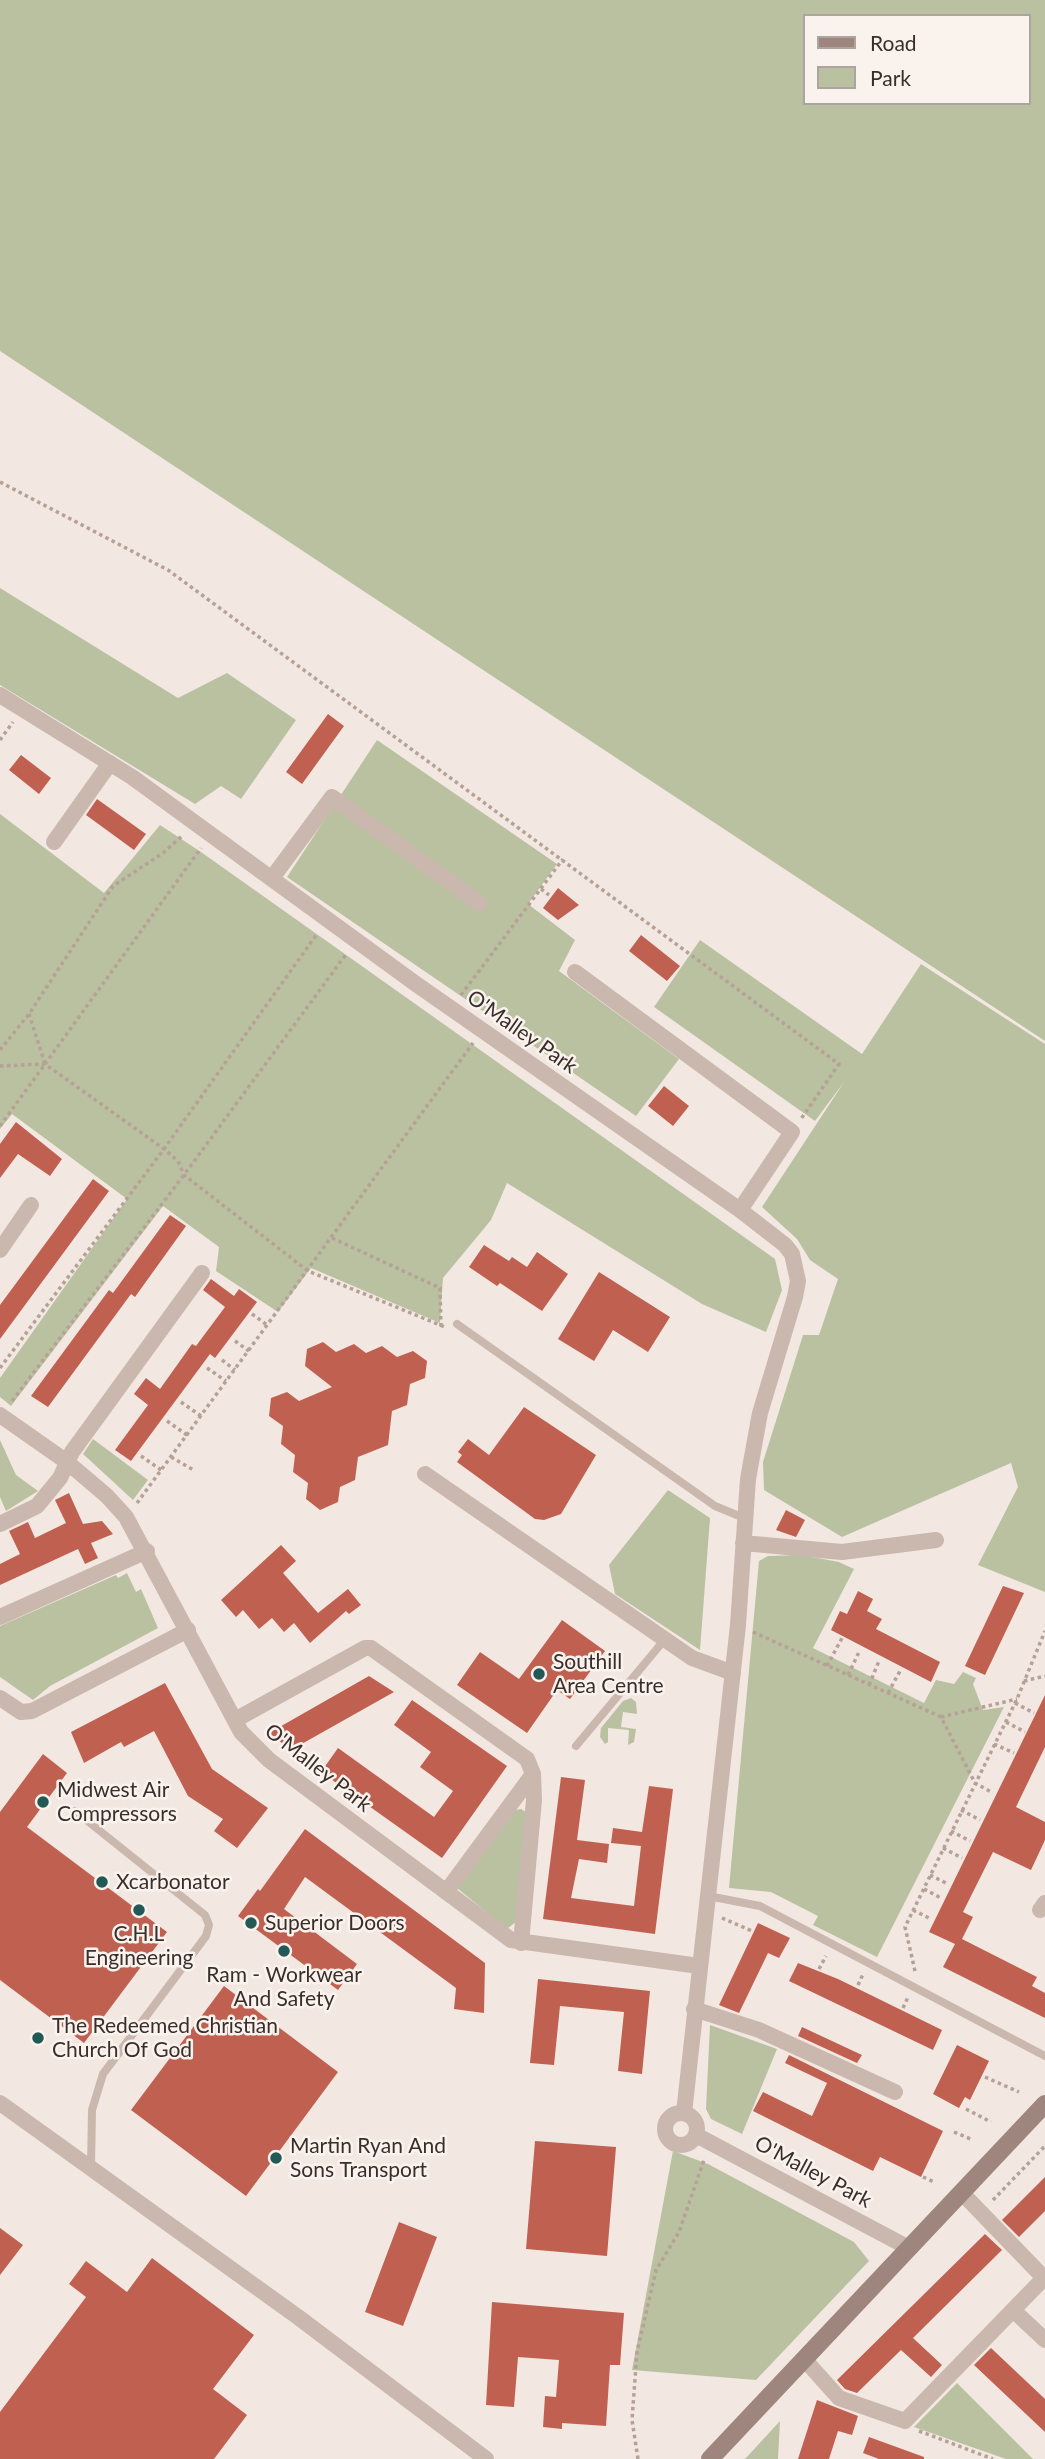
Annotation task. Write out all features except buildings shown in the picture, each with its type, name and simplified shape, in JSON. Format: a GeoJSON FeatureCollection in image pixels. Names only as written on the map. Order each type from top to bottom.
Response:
{"type":"FeatureCollection","features":[{"type":"Feature","properties":{"kind":"main road"},"geometry":{"type":"LineString","coordinates":[[710,2459],[1045,2104]]}},
{"type":"Feature","properties":{"kind":"street","name":"O'Malley Park"},"geometry":{"type":"LineString","coordinates":[[0,695],[110,763],[740,1210],[785,1245],[796,1266],[798,1281],[781,1348],[760,1413],[744,1518],[738,1625],[684,2113]]}},
{"type":"Feature","properties":{"kind":"street"},"geometry":{"type":"LineString","coordinates":[[54,842],[110,763]]}},
{"type":"Feature","properties":{"kind":"street"},"geometry":{"type":"LineString","coordinates":[[272,878],[332,797],[479,903]]}},
{"type":"Feature","properties":{"kind":"street"},"geometry":{"type":"LineString","coordinates":[[575,972],[792,1132],[740,1210]]}},
{"type":"Feature","properties":{"kind":"street"},"geometry":{"type":"LineString","coordinates":[[0,1250],[32,1205]]}},
{"type":"Feature","properties":{"kind":"street"},"geometry":{"type":"LineString","coordinates":[[0,1524],[37,1506],[60,1478],[67,1462],[202,1273]]}},
{"type":"Feature","properties":{"kind":"street","name":"O'Malley Park"},"geometry":{"type":"LineString","coordinates":[[0,1415],[67,1462],[107,1496],[126,1517],[147,1551],[235,1720],[257,1750],[498,1932],[521,1943],[699,1966]]}},
{"type":"Feature","properties":{"kind":"street"},"geometry":{"type":"LineString","coordinates":[[425,1474],[700,1662],[733,1673]]}},
{"type":"Feature","properties":{"kind":"street"},"geometry":{"type":"LineString","coordinates":[[743,1543],[842,1552],[936,1540]]}},
{"type":"Feature","properties":{"kind":"street"},"geometry":{"type":"LineString","coordinates":[[0,1617],[147,1551]]}},
{"type":"Feature","properties":{"kind":"street"},"geometry":{"type":"LineString","coordinates":[[0,1698],[21,1712],[32,1711],[188,1630]]}},
{"type":"Feature","properties":{"kind":"street"},"geometry":{"type":"LineString","coordinates":[[235,1720],[365,1648],[371,1648],[527,1759],[533,1774],[534,1800],[521,1943]]}},
{"type":"Feature","properties":{"kind":"street"},"geometry":{"type":"LineString","coordinates":[[446,1892],[533,1774]]}},
{"type":"Feature","properties":{"kind":"street"},"geometry":{"type":"LineString","coordinates":[[694,2009],[759,2030],[895,2092]]}},
{"type":"Feature","properties":{"kind":"street"},"geometry":{"type":"LineString","coordinates":[[0,2103],[298,2316],[486,2459]]}},
{"type":"Feature","properties":{"kind":"street"},"geometry":{"type":"LineString","coordinates":[[674,2113],[684,2113],[695,2121],[696,2135],[689,2143],[678,2145],[666,2136],[667,2119],[674,2113]]}},
{"type":"Feature","properties":{"kind":"street","name":"O'Malley Park"},"geometry":{"type":"LineString","coordinates":[[696,2135],[909,2248]]}},
{"type":"Feature","properties":{"kind":"street"},"geometry":{"type":"LineString","coordinates":[[805,2360],[839,2398],[905,2421],[1044,2278],[962,2193]]}},
{"type":"Feature","properties":{"kind":"street"},"geometry":{"type":"LineString","coordinates":[[1013,2310],[1045,2340]]}},
{"type":"Feature","properties":{"kind":"lane"},"geometry":{"type":"LineString","coordinates":[[457,1324],[715,1506],[744,1518]]}},
{"type":"Feature","properties":{"kind":"lane"},"geometry":{"type":"LineString","coordinates":[[576,1746],[666,1638]]}},
{"type":"Feature","properties":{"kind":"lane"},"geometry":{"type":"LineString","coordinates":[[75,1811],[205,1914],[209,1925],[206,1936],[103,2074],[92,2110],[91,2170]]}},
{"type":"Feature","properties":{"kind":"lane"},"geometry":{"type":"LineString","coordinates":[[708,1896],[760,1906],[1045,2056]]}},
{"type":"Feature","properties":{"kind":"path"},"geometry":{"type":"LineString","coordinates":[[0,482],[168,570],[839,1064],[792,1132]]}},
{"type":"Feature","properties":{"kind":"path"},"geometry":{"type":"LineString","coordinates":[[0,1051],[29,1014],[113,886],[163,853],[195,823]]}},
{"type":"Feature","properties":{"kind":"path"},"geometry":{"type":"LineString","coordinates":[[0,1126],[211,835]]}},
{"type":"Feature","properties":{"kind":"path"},"geometry":{"type":"LineString","coordinates":[[452,1008],[563,859]]}},
{"type":"Feature","properties":{"kind":"path"},"geometry":{"type":"LineString","coordinates":[[541,888],[549,895]]}},
{"type":"Feature","properties":{"kind":"path"},"geometry":{"type":"LineString","coordinates":[[0,1368],[164,1149],[328,919]]}},
{"type":"Feature","properties":{"kind":"path"},"geometry":{"type":"LineString","coordinates":[[0,1415],[184,1175],[356,940]]}},
{"type":"Feature","properties":{"kind":"path"},"geometry":{"type":"LineString","coordinates":[[29,1014],[45,1064],[164,1149],[178,1161],[184,1175],[308,1272],[442,1328],[457,1324]]}},
{"type":"Feature","properties":{"kind":"path"},"geometry":{"type":"LineString","coordinates":[[126,1517],[483,1030]]}},
{"type":"Feature","properties":{"kind":"path"},"geometry":{"type":"LineString","coordinates":[[0,1066],[45,1064]]}},
{"type":"Feature","properties":{"kind":"path"},"geometry":{"type":"LineString","coordinates":[[331,1238],[440,1287],[442,1328]]}},
{"type":"Feature","properties":{"kind":"path"},"geometry":{"type":"LineString","coordinates":[[252,1314],[268,1325]]}},
{"type":"Feature","properties":{"kind":"path"},"geometry":{"type":"LineString","coordinates":[[235,1341],[249,1351]]}},
{"type":"Feature","properties":{"kind":"path"},"geometry":{"type":"LineString","coordinates":[[222,1360],[235,1370]]}},
{"type":"Feature","properties":{"kind":"path"},"geometry":{"type":"LineString","coordinates":[[207,1368],[227,1381]]}},
{"type":"Feature","properties":{"kind":"path"},"geometry":{"type":"LineString","coordinates":[[181,1402],[201,1416]]}},
{"type":"Feature","properties":{"kind":"path"},"geometry":{"type":"LineString","coordinates":[[167,1421],[187,1435]]}},
{"type":"Feature","properties":{"kind":"path"},"geometry":{"type":"LineString","coordinates":[[141,1455],[161,1470]]}},
{"type":"Feature","properties":{"kind":"path"},"geometry":{"type":"LineString","coordinates":[[171,1457],[195,1471]]}},
{"type":"Feature","properties":{"kind":"path"},"geometry":{"type":"LineString","coordinates":[[738,1625],[941,1717],[1016,1701],[1034,1713]]}},
{"type":"Feature","properties":{"kind":"path"},"geometry":{"type":"LineString","coordinates":[[920,1990],[905,1927],[1016,1701],[1045,1632]]}},
{"type":"Feature","properties":{"kind":"path"},"geometry":{"type":"LineString","coordinates":[[827,1666],[842,1638]]}},
{"type":"Feature","properties":{"kind":"path"},"geometry":{"type":"LineString","coordinates":[[848,1675],[860,1650]]}},
{"type":"Feature","properties":{"kind":"path"},"geometry":{"type":"LineString","coordinates":[[869,1685],[879,1661]]}},
{"type":"Feature","properties":{"kind":"path"},"geometry":{"type":"LineString","coordinates":[[888,1693],[900,1671]]}},
{"type":"Feature","properties":{"kind":"path"},"geometry":{"type":"LineString","coordinates":[[1024,1681],[1045,1676]]}},
{"type":"Feature","properties":{"kind":"path"},"geometry":{"type":"LineString","coordinates":[[941,1717],[975,1783],[993,1793]]}},
{"type":"Feature","properties":{"kind":"path"},"geometry":{"type":"LineString","coordinates":[[1006,1722],[1025,1732]]}},
{"type":"Feature","properties":{"kind":"path"},"geometry":{"type":"LineString","coordinates":[[994,1744],[1014,1754]]}},
{"type":"Feature","properties":{"kind":"path"},"geometry":{"type":"LineString","coordinates":[[961,1810],[980,1820]]}},
{"type":"Feature","properties":{"kind":"path"},"geometry":{"type":"LineString","coordinates":[[951,1831],[970,1840]]}},
{"type":"Feature","properties":{"kind":"path"},"geometry":{"type":"LineString","coordinates":[[943,1848],[962,1858]]}},
{"type":"Feature","properties":{"kind":"path"},"geometry":{"type":"LineString","coordinates":[[930,1875],[948,1884]]}},
{"type":"Feature","properties":{"kind":"path"},"geometry":{"type":"LineString","coordinates":[[923,1889],[941,1898]]}},
{"type":"Feature","properties":{"kind":"path"},"geometry":{"type":"LineString","coordinates":[[913,1910],[932,1919]]}},
{"type":"Feature","properties":{"kind":"path"},"geometry":{"type":"LineString","coordinates":[[720,1918],[752,1931]]}},
{"type":"Feature","properties":{"kind":"path"},"geometry":{"type":"LineString","coordinates":[[985,2077],[1019,2092]]}},
{"type":"Feature","properties":{"kind":"path"},"geometry":{"type":"LineString","coordinates":[[966,2109],[991,2122]]}},
{"type":"Feature","properties":{"kind":"path"},"geometry":{"type":"LineString","coordinates":[[954,2132],[974,2140]]}},
{"type":"Feature","properties":{"kind":"path"},"geometry":{"type":"LineString","coordinates":[[981,2212],[1045,2146]]}},
{"type":"Feature","properties":{"kind":"path"},"geometry":{"type":"LineString","coordinates":[[638,2459],[632,2420],[634,2388],[637,2352],[653,2278],[679,2232],[704,2158],[716,2164]]}},
{"type":"Feature","properties":{"kind":"path"},"geometry":{"type":"LineString","coordinates":[[923,2177],[934,2182]]}},
{"type":"Feature","properties":{"kind":"path"},"geometry":{"type":"LineString","coordinates":[[905,2421],[910,2428],[992,2459]]}},
{"type":"Feature","properties":{"kind":"green space"},"geometry":{"type":"Polygon","coordinates":[[[0,0],[1045,0],[1045,1041],[0,351],[0,0]]]}},
{"type":"Feature","properties":{"kind":"green space"},"geometry":{"type":"Polygon","coordinates":[[[0,588],[178,698],[227,673],[296,720],[241,799],[221,786],[195,804],[0,685],[0,588]]]}},
{"type":"Feature","properties":{"kind":"green space"},"geometry":{"type":"Polygon","coordinates":[[[377,740],[557,864],[528,904],[575,940],[559,971],[679,1059],[636,1116],[287,877],[377,740]]]}},
{"type":"Feature","properties":{"kind":"green space"},"geometry":{"type":"Polygon","coordinates":[[[0,814],[104,893],[160,825],[201,852],[775,1259],[782,1290],[766,1332],[702,1304],[507,1183],[491,1220],[443,1278],[440,1323],[311,1268],[278,1312],[216,1271],[219,1247],[163,1206],[11,1406],[0,1397],[0,1378],[127,1199],[12,1114],[0,1129],[0,814]]]}},
{"type":"Feature","properties":{"kind":"green space"},"geometry":{"type":"Polygon","coordinates":[[[700,940],[862,1054],[921,964],[1045,1044],[1045,1592],[978,1565],[1018,1487],[1011,1463],[842,1537],[764,1490],[763,1462],[803,1335],[819,1335],[838,1279],[810,1260],[797,1239],[762,1207],[844,1082],[815,1121],[654,1007],[700,940]]]}},
{"type":"Feature","properties":{"kind":"green space"},"geometry":{"type":"Polygon","coordinates":[[[93,1439],[148,1480],[133,1500],[83,1454],[93,1439]]]}},
{"type":"Feature","properties":{"kind":"green space"},"geometry":{"type":"Polygon","coordinates":[[[0,1440],[16,1475],[38,1491],[6,1511],[0,1497],[0,1440]]]}},
{"type":"Feature","properties":{"kind":"green space"},"geometry":{"type":"Polygon","coordinates":[[[668,1490],[710,1518],[700,1650],[615,1594],[609,1565],[668,1490]]]}},
{"type":"Feature","properties":{"kind":"green space"},"geometry":{"type":"Polygon","coordinates":[[[801,1555],[839,1562],[854,1569],[813,1648],[924,1703],[936,1680],[954,1684],[963,1672],[976,1678],[973,1684],[983,1710],[1004,1707],[877,1957],[813,1925],[818,1916],[771,1892],[729,1888],[759,1561],[768,1556],[801,1555]]]}},
{"type":"Feature","properties":{"kind":"green space"},"geometry":{"type":"Polygon","coordinates":[[[127,1573],[136,1592],[141,1589],[158,1628],[50,1686],[33,1700],[0,1677],[0,1626],[116,1575],[118,1578],[127,1573]]]}},
{"type":"Feature","properties":{"kind":"green space"},"geometry":{"type":"Polygon","coordinates":[[[631,1698],[636,1702],[637,1714],[623,1712],[621,1727],[636,1729],[634,1742],[628,1745],[629,1730],[608,1728],[608,1742],[605,1744],[600,1737],[601,1728],[623,1701],[631,1698]]]}},
{"type":"Feature","properties":{"kind":"green space"},"geometry":{"type":"Polygon","coordinates":[[[516,1810],[526,1812],[517,1921],[507,1929],[457,1888],[516,1810]]]}},
{"type":"Feature","properties":{"kind":"green space"},"geometry":{"type":"Polygon","coordinates":[[[710,2025],[777,2049],[742,2134],[711,2119],[706,2109],[710,2025]]]}},
{"type":"Feature","properties":{"kind":"green space"},"geometry":{"type":"Polygon","coordinates":[[[673,2151],[708,2164],[854,2242],[869,2261],[756,2380],[632,2370],[673,2151]]]}},
{"type":"Feature","properties":{"kind":"green space"},"geometry":{"type":"Polygon","coordinates":[[[957,2383],[1033,2459],[1006,2459],[914,2427],[957,2383]]]}},
{"type":"Feature","properties":{"kind":"green space"},"geometry":{"type":"Polygon","coordinates":[[[780,2421],[778,2459],[745,2459],[780,2421]]]}},
{"type":"Feature","properties":{"kind":"place","name":"Southill Area Centre"},"geometry":{"type":"Point","coordinates":[539,1674]}},
{"type":"Feature","properties":{"kind":"place","name":"Midwest Air Compressors"},"geometry":{"type":"Point","coordinates":[43,1802]}},
{"type":"Feature","properties":{"kind":"place","name":"Xcarbonator"},"geometry":{"type":"Point","coordinates":[102,1882]}},
{"type":"Feature","properties":{"kind":"place","name":"C.H.L Engineering"},"geometry":{"type":"Point","coordinates":[139,1910]}},
{"type":"Feature","properties":{"kind":"place","name":"Superior Doors"},"geometry":{"type":"Point","coordinates":[251,1923]}},
{"type":"Feature","properties":{"kind":"place","name":"Ram - Workwear And Safety"},"geometry":{"type":"Point","coordinates":[284,1951]}},
{"type":"Feature","properties":{"kind":"place","name":"The Redeemed Christian Church Of God"},"geometry":{"type":"Point","coordinates":[38,2038]}},
{"type":"Feature","properties":{"kind":"place","name":"Martin Ryan And Sons Transport"},"geometry":{"type":"Point","coordinates":[276,2158]}}]}
